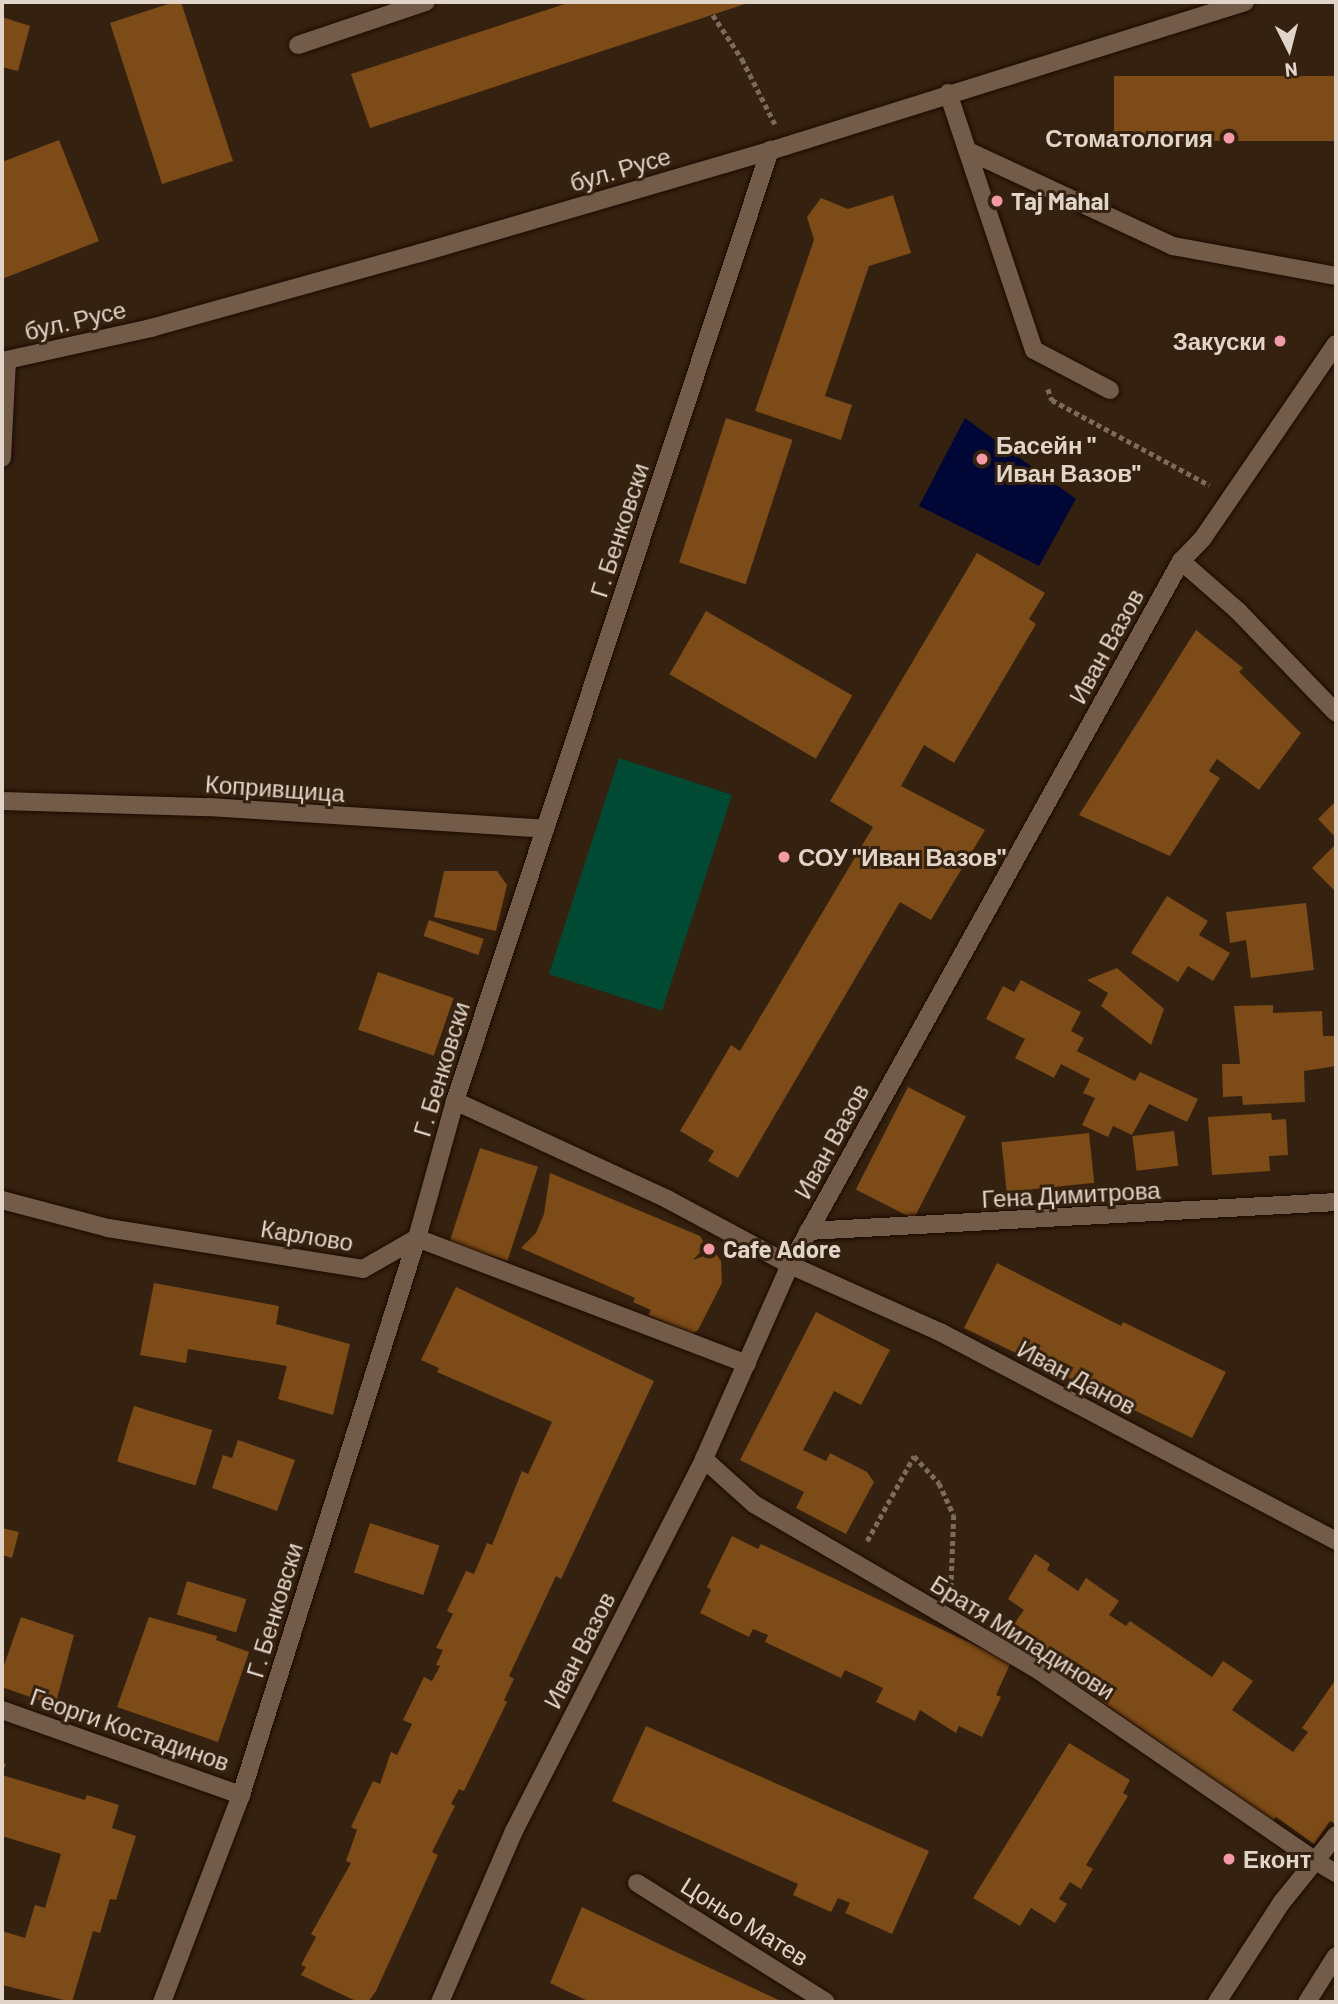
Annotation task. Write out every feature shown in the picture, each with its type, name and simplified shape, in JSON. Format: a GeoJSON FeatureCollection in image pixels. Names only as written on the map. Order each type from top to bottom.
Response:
{"type":"FeatureCollection","features":[{"type":"Feature","properties":{"kind":"street"},"geometry":{"type":"LineString","coordinates":[[298,45],[426,2]]}},
{"type":"Feature","properties":{"kind":"street","name":"бул. Русе"},"geometry":{"type":"LineString","coordinates":[[5,361],[165,324],[778,148],[1245,2]]}},
{"type":"Feature","properties":{"kind":"street"},"geometry":{"type":"LineString","coordinates":[[948,93],[1034,350],[1110,390]]}},
{"type":"Feature","properties":{"kind":"street","name":"Г. Бенковски"},"geometry":{"type":"LineString","coordinates":[[162,2002],[241,1795],[417,1238],[455,1101],[778,148]]}},
{"type":"Feature","properties":{"kind":"street"},"geometry":{"type":"LineString","coordinates":[[968,151],[1173,246],[1336,276]]}},
{"type":"Feature","properties":{"kind":"street","name":"Иван Вазов"},"geometry":{"type":"LineString","coordinates":[[440,2002],[514,1830],[704,1459],[790,1265],[808,1231],[1181,561],[1231,497],[1336,344]]}},
{"type":"Feature","properties":{"kind":"street"},"geometry":{"type":"LineString","coordinates":[[2,458],[5,361]]}},
{"type":"Feature","properties":{"kind":"street"},"geometry":{"type":"LineString","coordinates":[[1181,561],[1238,611],[1336,713]]}},
{"type":"Feature","properties":{"kind":"street","name":"Копривщица"},"geometry":{"type":"LineString","coordinates":[[2,800],[209,807],[545,830]]}},
{"type":"Feature","properties":{"kind":"street"},"geometry":{"type":"LineString","coordinates":[[455,1101],[667,1199],[790,1265]]}},
{"type":"Feature","properties":{"kind":"street","name":"Карлово"},"geometry":{"type":"LineString","coordinates":[[2,1200],[108,1228],[363,1269],[417,1238]]}},
{"type":"Feature","properties":{"kind":"street","name":"Гена Димитрова"},"geometry":{"type":"LineString","coordinates":[[808,1231],[1336,1202]]}},
{"type":"Feature","properties":{"kind":"street"},"geometry":{"type":"LineString","coordinates":[[417,1238],[747,1364]]}},
{"type":"Feature","properties":{"kind":"street","name":"Иван Данов"},"geometry":{"type":"LineString","coordinates":[[790,1265],[940,1332],[1336,1541]]}},
{"type":"Feature","properties":{"kind":"street","name":"Братя Миладинови"},"geometry":{"type":"LineString","coordinates":[[704,1459],[754,1504],[1035,1668],[1336,1873]]}},
{"type":"Feature","properties":{"kind":"street","name":"Георги Костадинов"},"geometry":{"type":"LineString","coordinates":[[2,1710],[241,1795]]}},
{"type":"Feature","properties":{"kind":"street"},"geometry":{"type":"LineString","coordinates":[[1217,2002],[1314,1860],[1336,1835]]}},
{"type":"Feature","properties":{"kind":"street","name":"Цоньо Матев"},"geometry":{"type":"LineString","coordinates":[[637,1883],[826,2002]]}},
{"type":"Feature","properties":{"kind":"street"},"geometry":{"type":"LineString","coordinates":[[1307,2002],[1336,1956]]}},
{"type":"Feature","properties":{"kind":"path"},"geometry":{"type":"LineString","coordinates":[[713,15],[742,59],[778,148]]}},
{"type":"Feature","properties":{"kind":"path"},"geometry":{"type":"LineString","coordinates":[[1034,350],[1052,400],[1231,497]]}},
{"type":"Feature","properties":{"kind":"path"},"geometry":{"type":"LineString","coordinates":[[850,1560],[865,1546],[914,1456],[939,1483],[954,1515],[947,1618]]}},
{"type":"Feature","properties":{"kind":"green space"},"geometry":{"type":"Polygon","coordinates":[[[619,758],[732,795],[662,1011],[549,974],[619,758]]]}},
{"type":"Feature","properties":{"kind":"shaded area","name":"Басейн \" Иван Вазов\""},"geometry":{"type":"Polygon","coordinates":[[[965,418],[1076,499],[1039,566],[919,506],[965,418]]]}},
{"type":"Feature","properties":{"kind":"building"},"geometry":{"type":"Polygon","coordinates":[[[181,2],[233,161],[162,184],[110,23],[181,2]]]}},
{"type":"Feature","properties":{"kind":"building"},"geometry":{"type":"Polygon","coordinates":[[[571,2],[751,2],[370,128],[351,74],[571,2]]]}},
{"type":"Feature","properties":{"kind":"building"},"geometry":{"type":"Polygon","coordinates":[[[2,17],[30,26],[18,71],[2,67],[2,17]]]}},
{"type":"Feature","properties":{"kind":"building"},"geometry":{"type":"Polygon","coordinates":[[[1114,76],[1336,76],[1336,141],[1114,141],[1114,76]]]}},
{"type":"Feature","properties":{"kind":"building"},"geometry":{"type":"Polygon","coordinates":[[[59,140],[99,241],[2,279],[2,162],[59,140]]]}},
{"type":"Feature","properties":{"kind":"building"},"geometry":{"type":"Polygon","coordinates":[[[893,195],[911,253],[869,266],[825,396],[852,405],[841,440],[755,411],[814,240],[807,217],[821,198],[848,209],[893,195]]]}},
{"type":"Feature","properties":{"kind":"building"},"geometry":{"type":"Polygon","coordinates":[[[726,418],[793,440],[746,584],[679,563],[726,418]]]}},
{"type":"Feature","properties":{"kind":"building"},"geometry":{"type":"Polygon","coordinates":[[[977,553],[1045,593],[1029,619],[1036,624],[954,763],[924,745],[901,786],[985,830],[931,920],[900,902],[738,1178],[708,1161],[714,1151],[680,1131],[731,1045],[740,1051],[873,827],[830,801],[977,553]]]}},
{"type":"Feature","properties":{"kind":"building"},"geometry":{"type":"Polygon","coordinates":[[[706,611],[852,696],[816,759],[670,674],[706,611]]]}},
{"type":"Feature","properties":{"kind":"building"},"geometry":{"type":"Polygon","coordinates":[[[1196,630],[1243,668],[1239,672],[1301,733],[1259,790],[1217,759],[1209,771],[1220,778],[1170,856],[1079,815],[1196,630]]]}},
{"type":"Feature","properties":{"kind":"building"},"geometry":{"type":"Polygon","coordinates":[[[1336,801],[1336,838],[1318,819],[1336,801]]]}},
{"type":"Feature","properties":{"kind":"building"},"geometry":{"type":"Polygon","coordinates":[[[1336,844],[1336,888],[1334,890],[1312,868],[1336,844]]]}},
{"type":"Feature","properties":{"kind":"building"},"geometry":{"type":"Polygon","coordinates":[[[444,871],[497,871],[507,885],[496,931],[434,917],[444,871]]]}},
{"type":"Feature","properties":{"kind":"building"},"geometry":{"type":"Polygon","coordinates":[[[1167,896],[1208,921],[1199,935],[1230,953],[1213,981],[1188,966],[1178,982],[1131,953],[1167,896]]]}},
{"type":"Feature","properties":{"kind":"building"},"geometry":{"type":"Polygon","coordinates":[[[1306,903],[1314,970],[1251,978],[1246,940],[1230,943],[1226,912],[1306,903]]]}},
{"type":"Feature","properties":{"kind":"building"},"geometry":{"type":"Polygon","coordinates":[[[429,920],[484,939],[478,955],[423,936],[429,920]]]}},
{"type":"Feature","properties":{"kind":"building"},"geometry":{"type":"Polygon","coordinates":[[[1117,968],[1164,1009],[1151,1045],[1101,1006],[1108,993],[1087,980],[1117,968]]]}},
{"type":"Feature","properties":{"kind":"building"},"geometry":{"type":"Polygon","coordinates":[[[378,972],[454,998],[434,1056],[358,1030],[378,972]]]}},
{"type":"Feature","properties":{"kind":"building"},"geometry":{"type":"Polygon","coordinates":[[[1021,980],[1081,1012],[1071,1031],[1084,1038],[1077,1051],[1135,1081],[1140,1072],[1198,1099],[1187,1122],[1149,1104],[1132,1135],[1113,1126],[1108,1137],[1082,1125],[1095,1098],[1083,1093],[1090,1079],[1061,1064],[1054,1078],[1015,1058],[1025,1039],[986,1019],[1003,986],[1014,992],[1021,980]]]}},
{"type":"Feature","properties":{"kind":"building"},"geometry":{"type":"Polygon","coordinates":[[[1273,1005],[1273,1013],[1322,1011],[1323,1036],[1336,1036],[1336,1066],[1304,1071],[1305,1102],[1243,1105],[1242,1096],[1223,1097],[1222,1064],[1240,1064],[1234,1006],[1273,1005]]]}},
{"type":"Feature","properties":{"kind":"building"},"geometry":{"type":"Polygon","coordinates":[[[908,1087],[966,1117],[914,1219],[856,1189],[908,1087]]]}},
{"type":"Feature","properties":{"kind":"building"},"geometry":{"type":"Polygon","coordinates":[[[1271,1113],[1272,1120],[1286,1119],[1288,1155],[1269,1156],[1270,1171],[1212,1175],[1208,1117],[1271,1113]]]}},
{"type":"Feature","properties":{"kind":"building"},"geometry":{"type":"Polygon","coordinates":[[[1174,1131],[1178,1166],[1137,1171],[1132,1136],[1174,1131]]]}},
{"type":"Feature","properties":{"kind":"building"},"geometry":{"type":"Polygon","coordinates":[[[1089,1133],[1094,1183],[1007,1192],[1001,1142],[1089,1133]]]}},
{"type":"Feature","properties":{"kind":"building"},"geometry":{"type":"Polygon","coordinates":[[[480,1148],[538,1167],[507,1261],[449,1242],[480,1148]]]}},
{"type":"Feature","properties":{"kind":"building"},"geometry":{"type":"Polygon","coordinates":[[[550,1173],[700,1236],[706,1246],[693,1260],[715,1252],[721,1261],[722,1283],[698,1330],[692,1334],[648,1315],[651,1310],[633,1302],[635,1298],[521,1248],[536,1233],[544,1214],[550,1173]]]}},
{"type":"Feature","properties":{"kind":"building"},"geometry":{"type":"Polygon","coordinates":[[[997,1263],[1121,1326],[1123,1322],[1226,1372],[1192,1438],[964,1328],[997,1263]]]}},
{"type":"Feature","properties":{"kind":"building"},"geometry":{"type":"Polygon","coordinates":[[[154,1283],[279,1306],[276,1324],[350,1344],[333,1415],[278,1399],[287,1366],[188,1349],[186,1363],[140,1355],[154,1283]]]}},
{"type":"Feature","properties":{"kind":"building"},"geometry":{"type":"Polygon","coordinates":[[[456,1287],[654,1381],[561,1579],[556,1576],[509,1676],[514,1679],[504,1700],[507,1702],[464,1791],[459,1789],[451,1804],[455,1806],[432,1852],[438,1855],[376,1991],[368,2002],[358,2002],[301,1975],[306,1967],[301,1965],[316,1937],[311,1934],[351,1863],[346,1861],[357,1830],[351,1827],[373,1781],[380,1784],[391,1752],[397,1755],[412,1724],[403,1720],[424,1677],[432,1681],[440,1666],[436,1665],[443,1650],[436,1648],[453,1614],[447,1611],[466,1571],[474,1574],[487,1543],[492,1545],[522,1471],[528,1474],[552,1422],[437,1372],[439,1368],[421,1360],[456,1287]]]}},
{"type":"Feature","properties":{"kind":"building"},"geometry":{"type":"Polygon","coordinates":[[[816,1312],[890,1350],[861,1405],[834,1391],[803,1450],[826,1461],[830,1453],[867,1472],[874,1482],[846,1534],[796,1508],[804,1492],[740,1460],[816,1312]]]}},
{"type":"Feature","properties":{"kind":"building"},"geometry":{"type":"Polygon","coordinates":[[[134,1406],[212,1430],[195,1485],[117,1461],[134,1406]]]}},
{"type":"Feature","properties":{"kind":"building"},"geometry":{"type":"Polygon","coordinates":[[[238,1440],[295,1460],[277,1511],[212,1488],[223,1455],[232,1458],[238,1440]]]}},
{"type":"Feature","properties":{"kind":"building"},"geometry":{"type":"Polygon","coordinates":[[[370,1523],[439,1546],[423,1595],[354,1572],[370,1523]]]}},
{"type":"Feature","properties":{"kind":"building"},"geometry":{"type":"Polygon","coordinates":[[[2,1528],[19,1532],[12,1558],[2,1555],[2,1528]]]}},
{"type":"Feature","properties":{"kind":"building"},"geometry":{"type":"Polygon","coordinates":[[[732,1536],[758,1549],[761,1544],[1011,1662],[996,1695],[1001,1697],[982,1737],[959,1726],[956,1733],[920,1710],[915,1721],[876,1702],[883,1688],[845,1670],[841,1678],[765,1642],[768,1635],[753,1629],[749,1637],[700,1613],[711,1590],[707,1587],[732,1536]]]}},
{"type":"Feature","properties":{"kind":"building"},"geometry":{"type":"Polygon","coordinates":[[[1035,1554],[1050,1564],[1047,1570],[1078,1591],[1086,1578],[1119,1601],[1109,1615],[1126,1626],[1130,1621],[1212,1677],[1223,1661],[1253,1681],[1232,1710],[1293,1752],[1308,1732],[1302,1728],[1336,1679],[1336,1824],[1330,1821],[1314,1844],[1276,1817],[1273,1821],[1006,1635],[1024,1610],[1008,1599],[1035,1554]]]}},
{"type":"Feature","properties":{"kind":"building"},"geometry":{"type":"Polygon","coordinates":[[[187,1581],[246,1599],[236,1633],[177,1614],[187,1581]]]}},
{"type":"Feature","properties":{"kind":"building"},"geometry":{"type":"Polygon","coordinates":[[[21,1617],[74,1635],[55,1706],[2,1687],[2,1671],[21,1617]]]}},
{"type":"Feature","properties":{"kind":"building"},"geometry":{"type":"Polygon","coordinates":[[[149,1617],[217,1636],[216,1640],[249,1652],[218,1742],[117,1707],[149,1617]]]}},
{"type":"Feature","properties":{"kind":"building"},"geometry":{"type":"Polygon","coordinates":[[[646,1726],[929,1851],[892,1934],[845,1913],[850,1903],[838,1898],[831,1912],[793,1895],[798,1884],[612,1801],[646,1726]]]}},
{"type":"Feature","properties":{"kind":"building"},"geometry":{"type":"Polygon","coordinates":[[[1069,1743],[1130,1780],[1123,1793],[1128,1796],[1086,1865],[1093,1869],[1081,1889],[1070,1882],[1059,1899],[1067,1904],[1055,1923],[1031,1908],[1020,1926],[973,1898],[1069,1743]]]}},
{"type":"Feature","properties":{"kind":"building"},"geometry":{"type":"Polygon","coordinates":[[[2,1775],[85,1800],[87,1795],[119,1805],[112,1828],[136,1836],[116,1900],[110,1899],[100,1933],[93,1931],[72,2002],[2,1985],[2,1931],[25,1938],[35,1905],[45,1908],[61,1854],[2,1836],[2,1775]]]}},
{"type":"Feature","properties":{"kind":"building"},"geometry":{"type":"Polygon","coordinates":[[[582,1907],[783,2002],[590,2002],[550,1983],[582,1907]]]}},
{"type":"Feature","properties":{"kind":"place","name":"Стоматология"},"geometry":{"type":"Point","coordinates":[1229,138]}},
{"type":"Feature","properties":{"kind":"place","name":"Taj Mahal"},"geometry":{"type":"Point","coordinates":[997,201]}},
{"type":"Feature","properties":{"kind":"place","name":"Закуски"},"geometry":{"type":"Point","coordinates":[1280,341]}},
{"type":"Feature","properties":{"kind":"place","name":"Басейн \" Иван Вазов\""},"geometry":{"type":"Point","coordinates":[982,459]}},
{"type":"Feature","properties":{"kind":"place","name":"СОУ \"Иван Вазов\""},"geometry":{"type":"Point","coordinates":[784,857]}},
{"type":"Feature","properties":{"kind":"place","name":"Cafe Adore"},"geometry":{"type":"Point","coordinates":[709,1249]}},
{"type":"Feature","properties":{"kind":"place","name":"Еконт"},"geometry":{"type":"Point","coordinates":[1229,1859]}}]}
